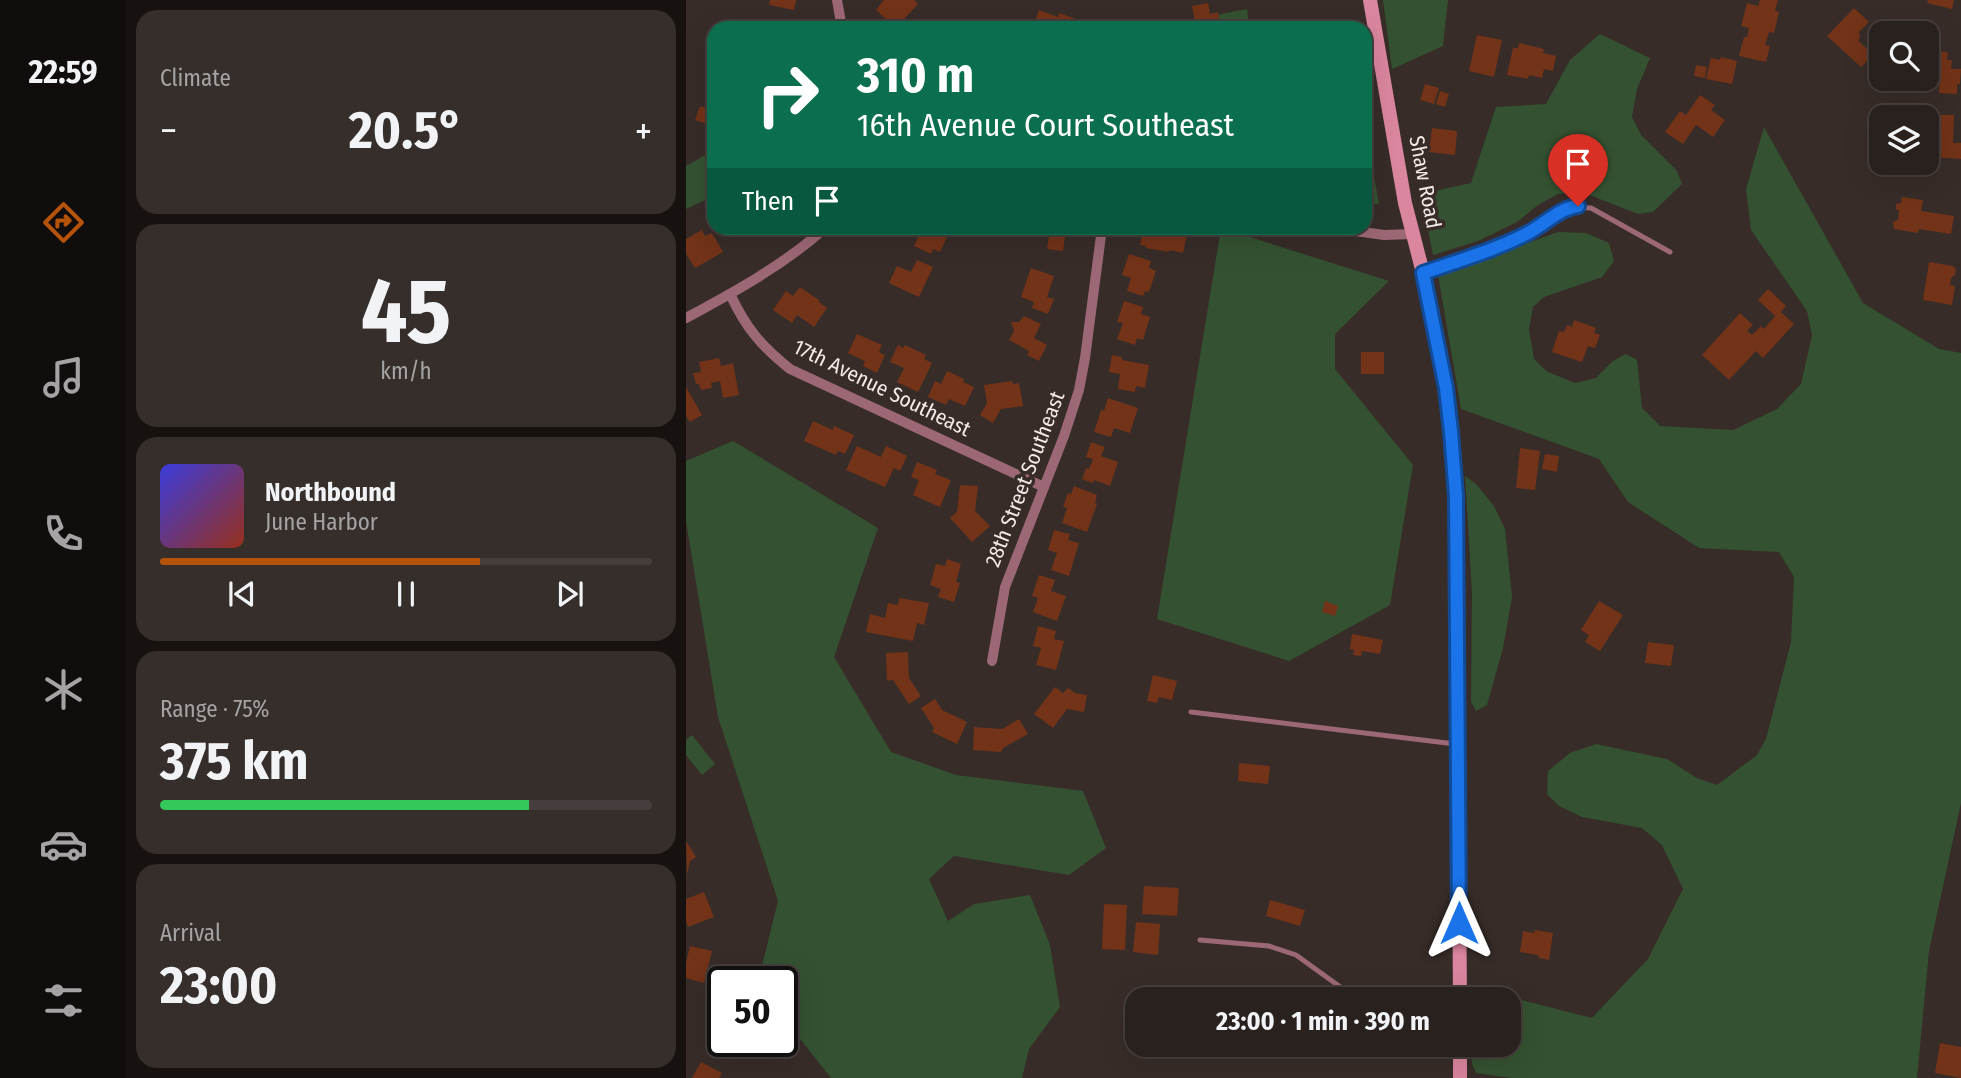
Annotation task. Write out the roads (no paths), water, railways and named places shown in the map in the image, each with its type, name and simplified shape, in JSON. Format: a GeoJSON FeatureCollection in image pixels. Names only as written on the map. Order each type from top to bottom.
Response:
{"type":"FeatureCollection","features":[{"type":"Feature","properties":{"kind":"main road","name":"Shaw Road"},"geometry":{"type":"LineString","coordinates":[[1370,0],[1405,203],[1423,273],[1446,388],[1451,432],[1456,496],[1460,987]]}},
{"type":"Feature","properties":{"kind":"main road"},"geometry":{"type":"LineString","coordinates":[[1460,1057],[1460,1078]]}},
{"type":"Feature","properties":{"kind":"street"},"geometry":{"type":"LineString","coordinates":[[837,0],[841,21]]}},
{"type":"Feature","properties":{"kind":"street"},"geometry":{"type":"LineString","coordinates":[[1372,233],[1413,234]]}},
{"type":"Feature","properties":{"kind":"street"},"geometry":{"type":"LineString","coordinates":[[686,318],[730,294],[817,235]]}},
{"type":"Feature","properties":{"kind":"street","name":"28th Street Southeast"},"geometry":{"type":"LineString","coordinates":[[992,661],[1005,587],[1064,436],[1079,390],[1101,235]]}},
{"type":"Feature","properties":{"kind":"street","name":"17th Avenue Southeast"},"geometry":{"type":"LineString","coordinates":[[730,294],[753,335],[769,353],[790,369],[1044,486]]}},
{"type":"Feature","properties":{"kind":"lane"},"geometry":{"type":"LineString","coordinates":[[1423,273],[1525,235],[1570,207],[1591,208],[1670,252]]}},
{"type":"Feature","properties":{"kind":"lane"},"geometry":{"type":"LineString","coordinates":[[1191,712],[1458,745]]}},
{"type":"Feature","properties":{"kind":"lane"},"geometry":{"type":"LineString","coordinates":[[1200,940],[1269,946],[1296,955],[1340,987]]}}]}
